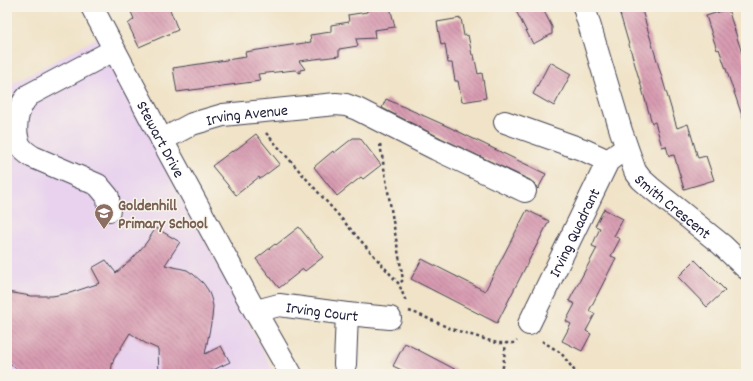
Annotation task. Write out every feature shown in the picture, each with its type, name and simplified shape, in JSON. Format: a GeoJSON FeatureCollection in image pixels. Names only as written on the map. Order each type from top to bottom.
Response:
{"type":"FeatureCollection","features":[{"type":"Feature","properties":{"kind":"street","name":"Stewart Drive"},"geometry":{"type":"LineString","coordinates":[[92,7],[256,314],[291,374]]}},
{"type":"Feature","properties":{"kind":"street","name":"Smith Crescent"},"geometry":{"type":"LineString","coordinates":[[584,7],[624,140],[635,171],[641,179],[722,245],[746,268]]}},
{"type":"Feature","properties":{"kind":"street"},"geometry":{"type":"LineString","coordinates":[[109,210],[108,197],[98,185],[33,157],[25,152],[19,144],[16,132],[16,122],[23,102],[29,96],[114,50]]}},
{"type":"Feature","properties":{"kind":"street","name":"Irving Avenue"},"geometry":{"type":"LineString","coordinates":[[162,140],[192,124],[223,115],[336,104],[346,105],[525,191]]}},
{"type":"Feature","properties":{"kind":"street"},"geometry":{"type":"LineString","coordinates":[[505,122],[584,150],[608,161],[619,153],[624,140]]}},
{"type":"Feature","properties":{"kind":"street","name":"Irving Quadrant"},"geometry":{"type":"LineString","coordinates":[[528,328],[608,161]]}},
{"type":"Feature","properties":{"kind":"street","name":"Irving Court"},"geometry":{"type":"LineString","coordinates":[[256,314],[264,309],[278,305],[346,314],[400,315]]}},
{"type":"Feature","properties":{"kind":"street"},"geometry":{"type":"LineString","coordinates":[[346,314],[346,364]]}},
{"type":"Feature","properties":{"kind":"path"},"geometry":{"type":"LineString","coordinates":[[248,113],[399,284],[400,315],[418,314],[449,328],[496,343],[515,343],[528,328],[561,353],[577,374]]}},
{"type":"Feature","properties":{"kind":"path"},"geometry":{"type":"LineString","coordinates":[[375,118],[403,280],[399,284]]}},
{"type":"Feature","properties":{"kind":"path"},"geometry":{"type":"LineString","coordinates":[[502,374],[506,343]]}},
{"type":"Feature","properties":{"kind":"shaded area","name":"Goldenhill Primary School"},"geometry":{"type":"Polygon","coordinates":[[[99,37],[275,374],[7,374],[7,86],[99,37]]]}},
{"type":"Feature","properties":{"kind":"building"},"geometry":{"type":"Polygon","coordinates":[[[129,7],[169,7],[178,30],[139,47],[128,24],[134,19],[129,7]]]}},
{"type":"Feature","properties":{"kind":"building"},"geometry":{"type":"Polygon","coordinates":[[[367,7],[390,7],[395,27],[374,30],[375,38],[356,39],[358,46],[339,49],[339,56],[299,61],[305,69],[300,70],[300,73],[295,70],[258,74],[260,81],[177,92],[173,68],[246,57],[245,52],[311,42],[310,35],[331,32],[331,25],[349,22],[348,15],[367,12],[367,7]]]}},
{"type":"Feature","properties":{"kind":"building"},"geometry":{"type":"Polygon","coordinates":[[[514,7],[542,7],[552,27],[552,34],[533,44],[514,7]]]}},
{"type":"Feature","properties":{"kind":"building"},"geometry":{"type":"Polygon","coordinates":[[[618,7],[641,7],[677,128],[688,124],[698,158],[706,156],[714,180],[684,189],[674,155],[669,156],[666,146],[662,147],[655,122],[652,123],[618,7]]]}},
{"type":"Feature","properties":{"kind":"building"},"geometry":{"type":"Polygon","coordinates":[[[728,9],[746,66],[746,121],[744,121],[719,49],[717,50],[706,16],[728,9]]]}},
{"type":"Feature","properties":{"kind":"building"},"geometry":{"type":"Polygon","coordinates":[[[461,18],[464,36],[468,35],[478,74],[482,73],[486,98],[462,102],[458,81],[455,81],[452,63],[448,63],[445,44],[441,45],[437,22],[461,18]]]}},
{"type":"Feature","properties":{"kind":"building"},"geometry":{"type":"Polygon","coordinates":[[[550,62],[571,74],[554,106],[533,94],[550,62]]]}},
{"type":"Feature","properties":{"kind":"building"},"geometry":{"type":"Polygon","coordinates":[[[386,99],[449,127],[546,174],[538,189],[530,180],[382,108],[386,99]]]}},
{"type":"Feature","properties":{"kind":"building"},"geometry":{"type":"Polygon","coordinates":[[[256,134],[280,164],[260,179],[259,177],[236,195],[212,166],[256,134]]]}},
{"type":"Feature","properties":{"kind":"building"},"geometry":{"type":"Polygon","coordinates":[[[353,138],[360,138],[381,165],[363,179],[361,177],[337,196],[314,167],[333,151],[334,153],[353,138]]]}},
{"type":"Feature","properties":{"kind":"building"},"geometry":{"type":"Polygon","coordinates":[[[604,209],[623,219],[614,236],[620,239],[611,256],[616,258],[589,311],[595,314],[586,331],[591,334],[582,351],[562,341],[571,324],[566,321],[575,304],[569,301],[597,248],[592,246],[600,228],[595,226],[604,209]]]}},
{"type":"Feature","properties":{"kind":"building"},"geometry":{"type":"Polygon","coordinates":[[[527,210],[549,221],[497,323],[411,279],[422,259],[485,291],[527,210]]]}},
{"type":"Feature","properties":{"kind":"building"},"geometry":{"type":"Polygon","coordinates":[[[299,227],[323,257],[305,271],[303,269],[279,288],[256,259],[299,227]]]}},
{"type":"Feature","properties":{"kind":"building"},"geometry":{"type":"Polygon","coordinates":[[[156,228],[180,242],[165,265],[187,270],[203,283],[208,290],[213,306],[205,354],[221,346],[230,362],[201,374],[159,374],[158,349],[145,343],[130,333],[114,359],[111,374],[24,374],[7,362],[7,292],[31,296],[52,296],[70,293],[100,283],[92,268],[106,260],[116,273],[134,257],[156,228]]]}},
{"type":"Feature","properties":{"kind":"building"},"geometry":{"type":"Polygon","coordinates":[[[695,260],[725,290],[707,307],[678,277],[695,260]]]}},
{"type":"Feature","properties":{"kind":"building"},"geometry":{"type":"Polygon","coordinates":[[[405,343],[464,374],[410,374],[393,366],[405,343]]]}},
{"type":"Feature","properties":{"kind":"place","name":"Goldenhill Primary School"},"geometry":{"type":"Point","coordinates":[104,230]}}]}
